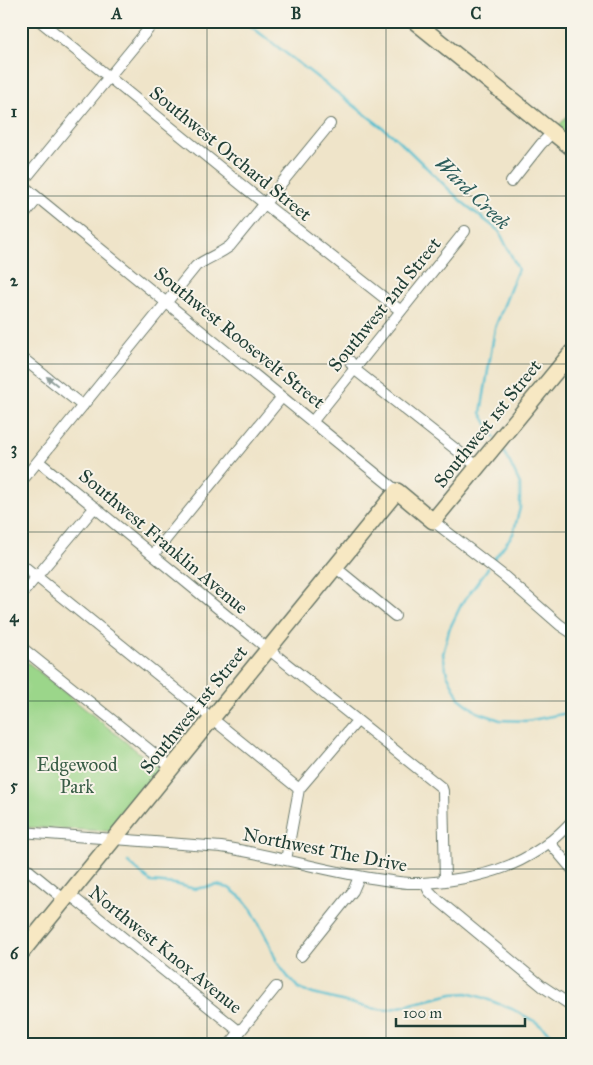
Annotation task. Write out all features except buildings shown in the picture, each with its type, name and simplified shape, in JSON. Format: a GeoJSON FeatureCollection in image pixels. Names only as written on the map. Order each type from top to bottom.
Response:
{"type":"FeatureCollection","features":[{"type":"Feature","properties":{"kind":"street","name":"Southwest Orchard Street"},"geometry":{"type":"LineString","coordinates":[[40,21],[265,204],[401,311]]}},
{"type":"Feature","properties":{"kind":"street"},"geometry":{"type":"LineString","coordinates":[[21,184],[155,21]]}},
{"type":"Feature","properties":{"kind":"street"},"geometry":{"type":"LineString","coordinates":[[414,21],[572,148]]}},
{"type":"Feature","properties":{"kind":"street"},"geometry":{"type":"LineString","coordinates":[[21,482],[196,266],[212,256],[223,252],[230,246],[330,124]]}},
{"type":"Feature","properties":{"kind":"street"},"geometry":{"type":"LineString","coordinates":[[511,182],[540,144],[553,132]]}},
{"type":"Feature","properties":{"kind":"street","name":"Southwest Roosevelt Street"},"geometry":{"type":"LineString","coordinates":[[21,184],[433,521]]}},
{"type":"Feature","properties":{"kind":"street"},"geometry":{"type":"LineString","coordinates":[[21,219],[38,198]]}},
{"type":"Feature","properties":{"kind":"street","name":"Southwest 2nd Street"},"geometry":{"type":"LineString","coordinates":[[312,422],[352,365],[401,311],[465,231]]}},
{"type":"Feature","properties":{"kind":"street","name":"Southwest 1st Street"},"geometry":{"type":"LineString","coordinates":[[433,521],[572,352]]}},
{"type":"Feature","properties":{"kind":"street"},"geometry":{"type":"LineString","coordinates":[[21,357],[83,406]]}},
{"type":"Feature","properties":{"kind":"street"},"geometry":{"type":"LineString","coordinates":[[352,365],[482,461]]}},
{"type":"Feature","properties":{"kind":"street"},"geometry":{"type":"LineString","coordinates":[[153,555],[282,397]]}},
{"type":"Feature","properties":{"kind":"street","name":"Southwest Franklin Avenue"},"geometry":{"type":"LineString","coordinates":[[38,460],[267,649],[442,788],[445,881]]}},
{"type":"Feature","properties":{"kind":"street","name":"Southwest 1st Street"},"geometry":{"type":"LineString","coordinates":[[21,953],[397,491]]}},
{"type":"Feature","properties":{"kind":"street"},"geometry":{"type":"LineString","coordinates":[[21,595],[95,507]]}},
{"type":"Feature","properties":{"kind":"street"},"geometry":{"type":"LineString","coordinates":[[433,521],[504,576],[560,625],[572,633]]}},
{"type":"Feature","properties":{"kind":"street"},"geometry":{"type":"LineString","coordinates":[[21,564],[299,789]]}},
{"type":"Feature","properties":{"kind":"street"},"geometry":{"type":"LineString","coordinates":[[335,567],[395,616]]}},
{"type":"Feature","properties":{"kind":"street"},"geometry":{"type":"LineString","coordinates":[[21,647],[172,768]]}},
{"type":"Feature","properties":{"kind":"street"},"geometry":{"type":"LineString","coordinates":[[286,860],[299,789],[357,721]]}},
{"type":"Feature","properties":{"kind":"street","name":"Northwest The Drive"},"geometry":{"type":"LineString","coordinates":[[21,832],[221,847],[254,852],[359,877],[425,883],[501,870],[549,842],[572,821]]}},
{"type":"Feature","properties":{"kind":"street"},"geometry":{"type":"LineString","coordinates":[[549,842],[572,869]]}},
{"type":"Feature","properties":{"kind":"street","name":"Northwest Knox Avenue"},"geometry":{"type":"LineString","coordinates":[[21,864],[67,897],[240,1032]]}},
{"type":"Feature","properties":{"kind":"street"},"geometry":{"type":"LineString","coordinates":[[301,956],[353,891],[359,877]]}},
{"type":"Feature","properties":{"kind":"street"},"geometry":{"type":"LineString","coordinates":[[425,883],[429,891],[438,900],[542,986],[572,1006]]}},
{"type":"Feature","properties":{"kind":"street"},"geometry":{"type":"LineString","coordinates":[[230,1044],[276,987]]}},
{"type":"Feature","properties":{"kind":"green space"},"geometry":{"type":"Polygon","coordinates":[[[572,111],[572,148],[553,132],[572,111]]]}},
{"type":"Feature","properties":{"kind":"green space","name":"Edgewood Park"},"geometry":{"type":"Polygon","coordinates":[[[21,657],[159,769],[109,831],[21,827],[21,657]]]}},
{"type":"Feature","properties":{"kind":"waterway","name":"Ward Creek"},"geometry":{"type":"LineString","coordinates":[[244,21],[396,138],[462,202],[499,231],[518,269],[495,328],[481,413],[495,438]]}},
{"type":"Feature","properties":{"kind":"waterway","name":"Ward Creek"},"geometry":{"type":"LineString","coordinates":[[491,563],[513,534],[520,508],[520,484],[501,447]]}},
{"type":"Feature","properties":{"kind":"waterway","name":"Ward Creek"},"geometry":{"type":"LineString","coordinates":[[488,568],[461,605],[449,630],[443,654],[447,674],[459,698],[477,712],[500,720],[527,721],[572,712]]}},
{"type":"Feature","properties":{"kind":"waterway"},"geometry":{"type":"LineString","coordinates":[[128,862],[151,882],[175,884],[195,889],[217,885],[229,888],[243,899],[252,910],[277,962],[288,977],[299,988],[313,994],[370,1008],[387,1010],[452,994],[467,993],[512,1009],[536,1022],[563,1044]]}}]}
